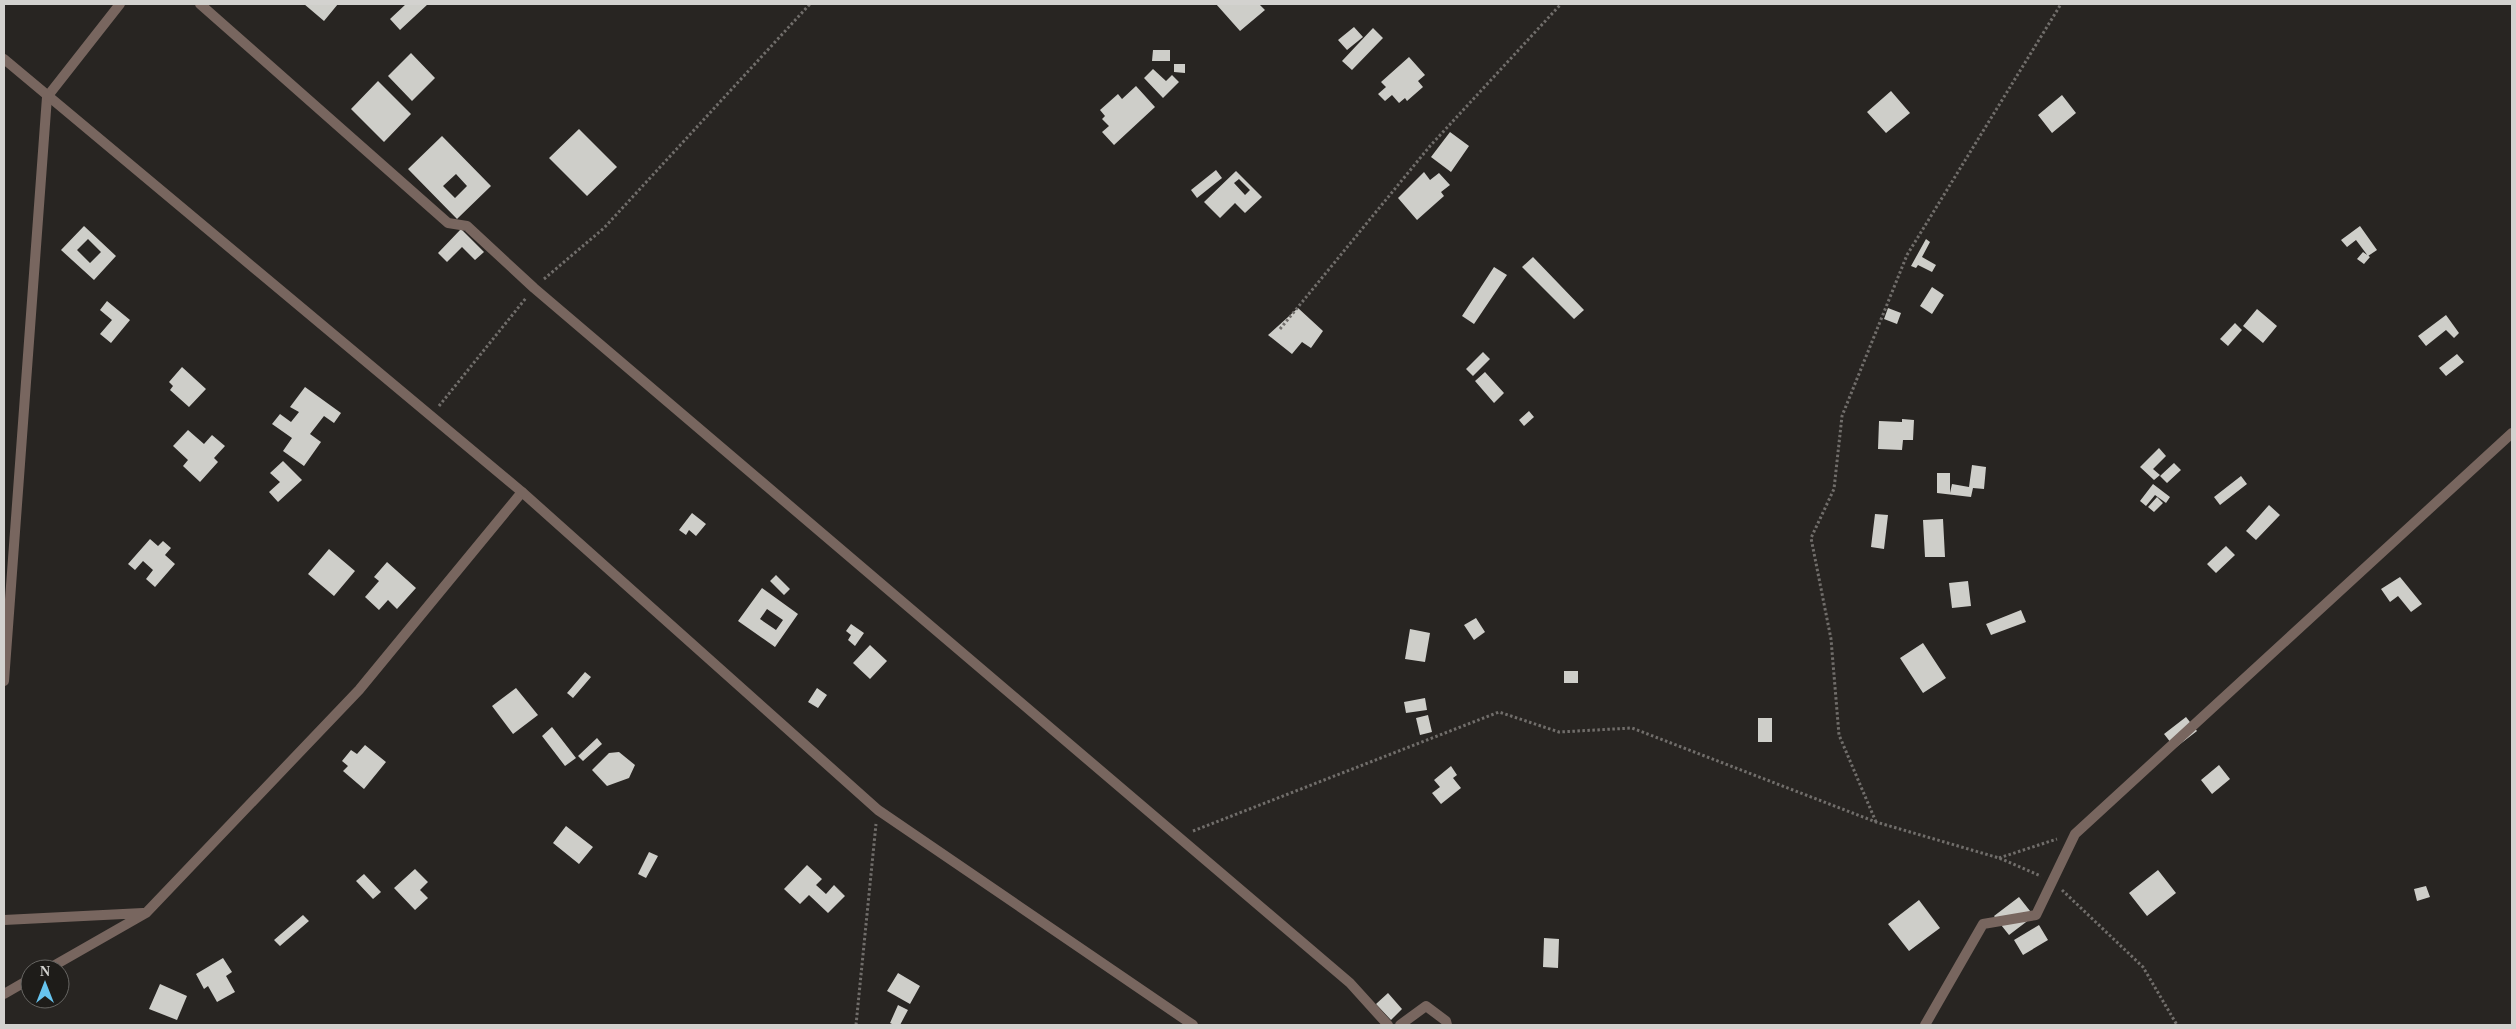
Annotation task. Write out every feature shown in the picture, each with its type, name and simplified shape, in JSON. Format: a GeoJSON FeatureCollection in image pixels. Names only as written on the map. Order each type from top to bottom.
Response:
{"type":"FeatureCollection","features":[{"type":"Feature","properties":{"kind":"street"},"geometry":{"type":"LineString","coordinates":[[4,681],[47,97],[120,4]]}},
{"type":"Feature","properties":{"kind":"street"},"geometry":{"type":"LineString","coordinates":[[200,4],[448,223],[467,226],[534,288],[1350,983],[1388,1025]]}},
{"type":"Feature","properties":{"kind":"street"},"geometry":{"type":"LineString","coordinates":[[4,59],[47,97],[522,492],[878,810],[1193,1025]]}},
{"type":"Feature","properties":{"kind":"street"},"geometry":{"type":"LineString","coordinates":[[1925,1025],[1983,924],[2036,915],[2075,834],[2512,433]]}},
{"type":"Feature","properties":{"kind":"street"},"geometry":{"type":"LineString","coordinates":[[66,959],[146,913],[359,690],[522,492]]}},
{"type":"Feature","properties":{"kind":"street"},"geometry":{"type":"LineString","coordinates":[[4,920],[146,913]]}},
{"type":"Feature","properties":{"kind":"street"},"geometry":{"type":"LineString","coordinates":[[4,994],[20,985]]}},
{"type":"Feature","properties":{"kind":"street"},"geometry":{"type":"LineString","coordinates":[[1400,1025],[1426,1006],[1446,1021],[1447,1025]]}},
{"type":"Feature","properties":{"kind":"path"},"geometry":{"type":"LineString","coordinates":[[431,417],[534,288],[604,228],[810,4]]}},
{"type":"Feature","properties":{"kind":"path"},"geometry":{"type":"LineString","coordinates":[[1280,329],[1430,146],[1561,4]]}},
{"type":"Feature","properties":{"kind":"path"},"geometry":{"type":"LineString","coordinates":[[1177,837],[1499,712],[1559,732],[1632,728],[1876,822],[1839,735],[1831,639],[1811,538],[1834,489],[1842,416],[1907,255],[2061,4]]}},
{"type":"Feature","properties":{"kind":"path"},"geometry":{"type":"LineString","coordinates":[[856,1025],[878,810]]}},
{"type":"Feature","properties":{"kind":"path"},"geometry":{"type":"LineString","coordinates":[[1999,858],[2075,834]]}},
{"type":"Feature","properties":{"kind":"building"},"geometry":{"type":"Polygon","coordinates":[[[304,4],[338,4],[324,21],[304,4]]]}},
{"type":"Feature","properties":{"kind":"building"},"geometry":{"type":"Polygon","coordinates":[[[406,4],[428,4],[400,30],[390,19],[406,4]]]}},
{"type":"Feature","properties":{"kind":"building"},"geometry":{"type":"Polygon","coordinates":[[[1216,4],[1259,4],[1265,10],[1240,31],[1216,4]]]}},
{"type":"Feature","properties":{"kind":"building"},"geometry":{"type":"Polygon","coordinates":[[[1354,27],[1363,37],[1347,50],[1338,40],[1354,27]]]}},
{"type":"Feature","properties":{"kind":"building"},"geometry":{"type":"Polygon","coordinates":[[[1373,28],[1383,38],[1352,70],[1342,61],[1373,28]]]}},
{"type":"Feature","properties":{"kind":"building"},"geometry":{"type":"Polygon","coordinates":[[[1153,50],[1170,50],[1170,61],[1152,61],[1153,50]]]}},
{"type":"Feature","properties":{"kind":"building"},"geometry":{"type":"Polygon","coordinates":[[[411,53],[435,78],[412,101],[388,76],[411,53]]]}},
{"type":"Feature","properties":{"kind":"building"},"geometry":{"type":"Polygon","coordinates":[[[1409,57],[1425,75],[1418,81],[1423,87],[1407,101],[1405,98],[1399,103],[1392,95],[1385,101],[1378,94],[1386,87],[1381,82],[1409,57]]]}},
{"type":"Feature","properties":{"kind":"building"},"geometry":{"type":"Polygon","coordinates":[[[1174,64],[1185,64],[1185,73],[1174,72],[1174,64]]]}},
{"type":"Feature","properties":{"kind":"building"},"geometry":{"type":"Polygon","coordinates":[[[1153,69],[1166,81],[1172,75],[1179,82],[1163,98],[1144,78],[1153,69]]]}},
{"type":"Feature","properties":{"kind":"building"},"geometry":{"type":"Polygon","coordinates":[[[378,81],[411,114],[384,142],[351,109],[378,81]]]}},
{"type":"Feature","properties":{"kind":"building"},"geometry":{"type":"Polygon","coordinates":[[[1136,86],[1155,107],[1114,145],[1102,132],[1109,126],[1102,119],[1105,116],[1100,110],[1118,94],[1122,99],[1136,86]]]}},
{"type":"Feature","properties":{"kind":"building"},"geometry":{"type":"Polygon","coordinates":[[[1891,91],[1910,113],[1886,133],[1867,112],[1891,91]]]}},
{"type":"Feature","properties":{"kind":"building"},"geometry":{"type":"Polygon","coordinates":[[[2062,95],[2076,113],[2052,133],[2038,115],[2062,95]]]}},
{"type":"Feature","properties":{"kind":"building"},"geometry":{"type":"Polygon","coordinates":[[[579,129],[617,167],[587,196],[549,158],[579,129]]]}},
{"type":"Feature","properties":{"kind":"building"},"geometry":{"type":"Polygon","coordinates":[[[1450,132],[1469,146],[1451,172],[1431,157],[1450,132]]]}},
{"type":"Feature","properties":{"kind":"building"},"geometry":{"type":"Polygon","coordinates":[[[442,136],[491,186],[457,219],[408,169],[442,136]],[[456,174],[443,186],[455,198],[467,186],[456,174]]]}},
{"type":"Feature","properties":{"kind":"building"},"geometry":{"type":"Polygon","coordinates":[[[1216,170],[1222,178],[1197,198],[1191,190],[1216,170]]]}},
{"type":"Feature","properties":{"kind":"building"},"geometry":{"type":"Polygon","coordinates":[[[1236,171],[1262,197],[1245,213],[1235,203],[1220,218],[1204,202],[1236,171]],[[1239,179],[1234,183],[1245,195],[1250,190],[1239,179]]]}},
{"type":"Feature","properties":{"kind":"building"},"geometry":{"type":"Polygon","coordinates":[[[1424,172],[1430,180],[1439,173],[1450,185],[1441,192],[1444,196],[1417,220],[1398,198],[1424,172]]]}},
{"type":"Feature","properties":{"kind":"building"},"geometry":{"type":"Polygon","coordinates":[[[84,226],[116,256],[94,280],[61,250],[84,226]],[[88,239],[77,250],[90,263],[101,252],[88,239]]]}},
{"type":"Feature","properties":{"kind":"building"},"geometry":{"type":"Polygon","coordinates":[[[2360,226],[2377,250],[2368,256],[2356,240],[2347,247],[2341,240],[2360,226]]]}},
{"type":"Feature","properties":{"kind":"building"},"geometry":{"type":"Polygon","coordinates":[[[461,229],[484,252],[475,260],[462,247],[447,262],[438,253],[461,229]]]}},
{"type":"Feature","properties":{"kind":"building"},"geometry":{"type":"Polygon","coordinates":[[[1926,239],[1930,242],[1922,257],[1936,265],[1932,272],[1918,265],[1916,268],[1911,266],[1926,239]]]}},
{"type":"Feature","properties":{"kind":"building"},"geometry":{"type":"Polygon","coordinates":[[[2363,252],[2370,257],[2364,264],[2357,259],[2363,252]]]}},
{"type":"Feature","properties":{"kind":"building"},"geometry":{"type":"Polygon","coordinates":[[[1533,257],[1584,310],[1574,319],[1522,267],[1533,257]]]}},
{"type":"Feature","properties":{"kind":"building"},"geometry":{"type":"Polygon","coordinates":[[[1494,267],[1507,275],[1474,324],[1462,316],[1494,267]]]}},
{"type":"Feature","properties":{"kind":"building"},"geometry":{"type":"Polygon","coordinates":[[[1932,287],[1944,295],[1932,314],[1920,306],[1932,287]]]}},
{"type":"Feature","properties":{"kind":"building"},"geometry":{"type":"Polygon","coordinates":[[[107,301],[130,320],[111,343],[100,334],[112,320],[100,310],[107,301]]]}},
{"type":"Feature","properties":{"kind":"building"},"geometry":{"type":"Polygon","coordinates":[[[1298,308],[1323,331],[1311,348],[1302,342],[1292,354],[1268,335],[1298,308]]]}},
{"type":"Feature","properties":{"kind":"building"},"geometry":{"type":"Polygon","coordinates":[[[1888,308],[1901,313],[1897,324],[1884,319],[1888,308]]]}},
{"type":"Feature","properties":{"kind":"building"},"geometry":{"type":"Polygon","coordinates":[[[2257,309],[2277,326],[2263,343],[2243,326],[2257,309]]]}},
{"type":"Feature","properties":{"kind":"building"},"geometry":{"type":"Polygon","coordinates":[[[2446,315],[2459,333],[2454,338],[2446,330],[2426,346],[2418,336],[2446,315]]]}},
{"type":"Feature","properties":{"kind":"building"},"geometry":{"type":"Polygon","coordinates":[[[2235,323],[2242,330],[2228,346],[2220,339],[2235,323]]]}},
{"type":"Feature","properties":{"kind":"building"},"geometry":{"type":"Polygon","coordinates":[[[1483,352],[1490,359],[1473,376],[1466,369],[1483,352]]]}},
{"type":"Feature","properties":{"kind":"building"},"geometry":{"type":"Polygon","coordinates":[[[2457,354],[2464,362],[2446,376],[2439,368],[2457,354]]]}},
{"type":"Feature","properties":{"kind":"building"},"geometry":{"type":"Polygon","coordinates":[[[182,367],[206,389],[189,407],[170,390],[173,386],[169,382],[182,367]]]}},
{"type":"Feature","properties":{"kind":"building"},"geometry":{"type":"Polygon","coordinates":[[[1485,372],[1504,393],[1494,403],[1475,381],[1485,372]]]}},
{"type":"Feature","properties":{"kind":"building"},"geometry":{"type":"Polygon","coordinates":[[[305,387],[341,413],[334,423],[324,416],[310,434],[321,442],[304,466],[283,451],[292,438],[272,424],[280,414],[291,422],[299,412],[290,407],[305,387]]]}},
{"type":"Feature","properties":{"kind":"building"},"geometry":{"type":"Polygon","coordinates":[[[1529,411],[1534,417],[1524,426],[1519,420],[1529,411]]]}},
{"type":"Feature","properties":{"kind":"building"},"geometry":{"type":"Polygon","coordinates":[[[1902,419],[1914,420],[1913,440],[1903,440],[1902,450],[1878,449],[1879,421],[1902,422],[1902,419]]]}},
{"type":"Feature","properties":{"kind":"building"},"geometry":{"type":"Polygon","coordinates":[[[188,430],[204,444],[212,435],[225,446],[214,458],[218,462],[200,482],[183,466],[188,460],[173,446],[188,430]]]}},
{"type":"Feature","properties":{"kind":"building"},"geometry":{"type":"Polygon","coordinates":[[[2159,448],[2166,456],[2153,469],[2160,475],[2154,480],[2140,467],[2159,448]]]}},
{"type":"Feature","properties":{"kind":"building"},"geometry":{"type":"Polygon","coordinates":[[[283,461],[302,480],[278,502],[269,492],[280,482],[270,473],[283,461]]]}},
{"type":"Feature","properties":{"kind":"building"},"geometry":{"type":"Polygon","coordinates":[[[2174,463],[2181,470],[2167,483],[2160,476],[2174,463]]]}},
{"type":"Feature","properties":{"kind":"building"},"geometry":{"type":"Polygon","coordinates":[[[1972,465],[1986,467],[1984,489],[1973,488],[1971,497],[1937,493],[1937,473],[1950,473],[1950,493],[1952,484],[1969,487],[1972,465]]]}},
{"type":"Feature","properties":{"kind":"building"},"geometry":{"type":"Polygon","coordinates":[[[2241,476],[2247,484],[2220,505],[2214,497],[2241,476]]]}},
{"type":"Feature","properties":{"kind":"building"},"geometry":{"type":"Polygon","coordinates":[[[2153,484],[2170,497],[2166,503],[2155,495],[2146,506],[2140,501],[2153,484]]]}},
{"type":"Feature","properties":{"kind":"building"},"geometry":{"type":"Polygon","coordinates":[[[2157,497],[2163,503],[2154,512],[2148,507],[2157,497]]]}},
{"type":"Feature","properties":{"kind":"building"},"geometry":{"type":"Polygon","coordinates":[[[2269,505],[2280,515],[2256,540],[2246,531],[2269,505]]]}},
{"type":"Feature","properties":{"kind":"building"},"geometry":{"type":"Polygon","coordinates":[[[692,513],[706,524],[696,536],[689,530],[686,535],[679,530],[692,513]]]}},
{"type":"Feature","properties":{"kind":"building"},"geometry":{"type":"Polygon","coordinates":[[[1875,514],[1888,515],[1884,549],[1871,547],[1875,514]]]}},
{"type":"Feature","properties":{"kind":"building"},"geometry":{"type":"Polygon","coordinates":[[[1943,519],[1945,557],[1925,557],[1923,520],[1943,519]]]}},
{"type":"Feature","properties":{"kind":"building"},"geometry":{"type":"Polygon","coordinates":[[[150,539],[158,546],[163,541],[171,548],[165,555],[175,564],[155,587],[146,579],[153,570],[143,561],[135,570],[128,564],[150,539]]]}},
{"type":"Feature","properties":{"kind":"building"},"geometry":{"type":"Polygon","coordinates":[[[2226,546],[2235,555],[2216,573],[2207,564],[2226,546]]]}},
{"type":"Feature","properties":{"kind":"building"},"geometry":{"type":"Polygon","coordinates":[[[329,549],[355,571],[334,596],[308,574],[329,549]]]}},
{"type":"Feature","properties":{"kind":"building"},"geometry":{"type":"Polygon","coordinates":[[[387,562],[416,588],[397,609],[388,600],[379,610],[365,597],[379,581],[374,577],[387,562]]]}},
{"type":"Feature","properties":{"kind":"building"},"geometry":{"type":"Polygon","coordinates":[[[776,575],[790,589],[784,595],[770,581],[776,575]]]}},
{"type":"Feature","properties":{"kind":"building"},"geometry":{"type":"Polygon","coordinates":[[[2400,577],[2422,604],[2411,612],[2398,596],[2390,602],[2381,589],[2400,577]]]}},
{"type":"Feature","properties":{"kind":"building"},"geometry":{"type":"Polygon","coordinates":[[[1968,581],[1971,606],[1952,608],[1949,583],[1968,581]]]}},
{"type":"Feature","properties":{"kind":"building"},"geometry":{"type":"Polygon","coordinates":[[[762,588],[798,614],[775,647],[738,621],[762,588]],[[767,609],[760,619],[776,630],[783,620],[767,609]]]}},
{"type":"Feature","properties":{"kind":"building"},"geometry":{"type":"Polygon","coordinates":[[[2021,610],[2026,622],[1991,635],[1986,624],[2021,610]]]}},
{"type":"Feature","properties":{"kind":"building"},"geometry":{"type":"Polygon","coordinates":[[[1476,618],[1485,632],[1474,640],[1464,625],[1476,618]]]}},
{"type":"Feature","properties":{"kind":"building"},"geometry":{"type":"Polygon","coordinates":[[[851,624],[864,633],[855,646],[848,640],[851,635],[846,631],[851,624]]]}},
{"type":"Feature","properties":{"kind":"building"},"geometry":{"type":"Polygon","coordinates":[[[1410,629],[1430,633],[1425,662],[1405,659],[1410,629]]]}},
{"type":"Feature","properties":{"kind":"building"},"geometry":{"type":"Polygon","coordinates":[[[1923,643],[1946,678],[1923,693],[1900,658],[1923,643]]]}},
{"type":"Feature","properties":{"kind":"building"},"geometry":{"type":"Polygon","coordinates":[[[870,645],[887,661],[870,679],[853,663],[870,645]]]}},
{"type":"Feature","properties":{"kind":"building"},"geometry":{"type":"Polygon","coordinates":[[[1564,671],[1578,671],[1578,683],[1564,683],[1564,671]]]}},
{"type":"Feature","properties":{"kind":"building"},"geometry":{"type":"Polygon","coordinates":[[[585,672],[591,677],[573,698],[567,693],[585,672]]]}},
{"type":"Feature","properties":{"kind":"building"},"geometry":{"type":"Polygon","coordinates":[[[516,688],[538,715],[513,734],[492,706],[516,688]]]}},
{"type":"Feature","properties":{"kind":"building"},"geometry":{"type":"Polygon","coordinates":[[[817,688],[827,695],[818,708],[808,702],[817,688]]]}},
{"type":"Feature","properties":{"kind":"building"},"geometry":{"type":"Polygon","coordinates":[[[1425,698],[1427,710],[1406,713],[1404,702],[1425,698]]]}},
{"type":"Feature","properties":{"kind":"building"},"geometry":{"type":"Polygon","coordinates":[[[1428,715],[1432,732],[1420,735],[1416,718],[1428,715]]]}},
{"type":"Feature","properties":{"kind":"building"},"geometry":{"type":"Polygon","coordinates":[[[2186,717],[2197,731],[2175,748],[2164,734],[2186,717]]]}},
{"type":"Feature","properties":{"kind":"building"},"geometry":{"type":"Polygon","coordinates":[[[1758,718],[1772,718],[1772,742],[1758,742],[1758,718]]]}},
{"type":"Feature","properties":{"kind":"building"},"geometry":{"type":"Polygon","coordinates":[[[552,727],[576,758],[565,766],[542,736],[552,727]]]}},
{"type":"Feature","properties":{"kind":"building"},"geometry":{"type":"Polygon","coordinates":[[[597,738],[602,744],[583,761],[578,756],[597,738]]]}},
{"type":"Feature","properties":{"kind":"building"},"geometry":{"type":"Polygon","coordinates":[[[365,745],[386,762],[364,789],[343,771],[348,766],[342,761],[351,750],[357,754],[365,745]]]}},
{"type":"Feature","properties":{"kind":"building"},"geometry":{"type":"Polygon","coordinates":[[[619,752],[635,765],[629,778],[607,786],[592,770],[609,753],[619,752]]]}},
{"type":"Feature","properties":{"kind":"building"},"geometry":{"type":"Polygon","coordinates":[[[2219,765],[2230,779],[2212,794],[2201,780],[2219,765]]]}},
{"type":"Feature","properties":{"kind":"building"},"geometry":{"type":"Polygon","coordinates":[[[1451,766],[1457,775],[1453,778],[1461,788],[1441,804],[1432,793],[1440,787],[1434,780],[1451,766]]]}},
{"type":"Feature","properties":{"kind":"building"},"geometry":{"type":"Polygon","coordinates":[[[566,826],[593,847],[579,864],[553,843],[566,826]]]}},
{"type":"Feature","properties":{"kind":"building"},"geometry":{"type":"Polygon","coordinates":[[[649,852],[658,856],[646,878],[638,874],[649,852]]]}},
{"type":"Feature","properties":{"kind":"building"},"geometry":{"type":"Polygon","coordinates":[[[807,865],[822,879],[816,885],[826,894],[834,885],[845,896],[828,913],[809,895],[800,904],[784,889],[807,865]]]}},
{"type":"Feature","properties":{"kind":"building"},"geometry":{"type":"Polygon","coordinates":[[[415,869],[428,882],[420,890],[428,898],[415,910],[394,888],[415,869]]]}},
{"type":"Feature","properties":{"kind":"building"},"geometry":{"type":"Polygon","coordinates":[[[2158,870],[2176,893],[2147,916],[2129,893],[2158,870]]]}},
{"type":"Feature","properties":{"kind":"building"},"geometry":{"type":"Polygon","coordinates":[[[364,874],[381,892],[373,899],[356,881],[364,874]]]}},
{"type":"Feature","properties":{"kind":"building"},"geometry":{"type":"Polygon","coordinates":[[[2426,886],[2430,897],[2417,901],[2414,889],[2426,886]]]}},
{"type":"Feature","properties":{"kind":"building"},"geometry":{"type":"Polygon","coordinates":[[[2019,897],[2034,916],[2009,935],[1994,916],[2019,897]]]}},
{"type":"Feature","properties":{"kind":"building"},"geometry":{"type":"Polygon","coordinates":[[[1919,900],[1940,928],[1909,951],[1888,924],[1919,900]]]}},
{"type":"Feature","properties":{"kind":"building"},"geometry":{"type":"Polygon","coordinates":[[[303,915],[309,921],[280,946],[274,940],[303,915]]]}},
{"type":"Feature","properties":{"kind":"building"},"geometry":{"type":"Polygon","coordinates":[[[2039,925],[2048,940],[2023,955],[2014,940],[2039,925]]]}},
{"type":"Feature","properties":{"kind":"building"},"geometry":{"type":"Polygon","coordinates":[[[1544,938],[1559,939],[1558,968],[1543,967],[1544,938]]]}},
{"type":"Feature","properties":{"kind":"building"},"geometry":{"type":"Polygon","coordinates":[[[223,958],[232,972],[226,976],[235,992],[217,1002],[208,986],[204,989],[196,974],[223,958]]]}},
{"type":"Feature","properties":{"kind":"building"},"geometry":{"type":"Polygon","coordinates":[[[898,973],[920,986],[910,1004],[887,991],[898,973]]]}},
{"type":"Feature","properties":{"kind":"building"},"geometry":{"type":"Polygon","coordinates":[[[160,984],[187,996],[177,1020],[149,1009],[160,984]]]}},
{"type":"Feature","properties":{"kind":"building"},"geometry":{"type":"Polygon","coordinates":[[[1388,993],[1402,1009],[1391,1020],[1376,1004],[1388,993]]]}},
{"type":"Feature","properties":{"kind":"building"},"geometry":{"type":"Polygon","coordinates":[[[898,1005],[908,1010],[900,1025],[894,1025],[890,1023],[898,1005]]]}}]}
